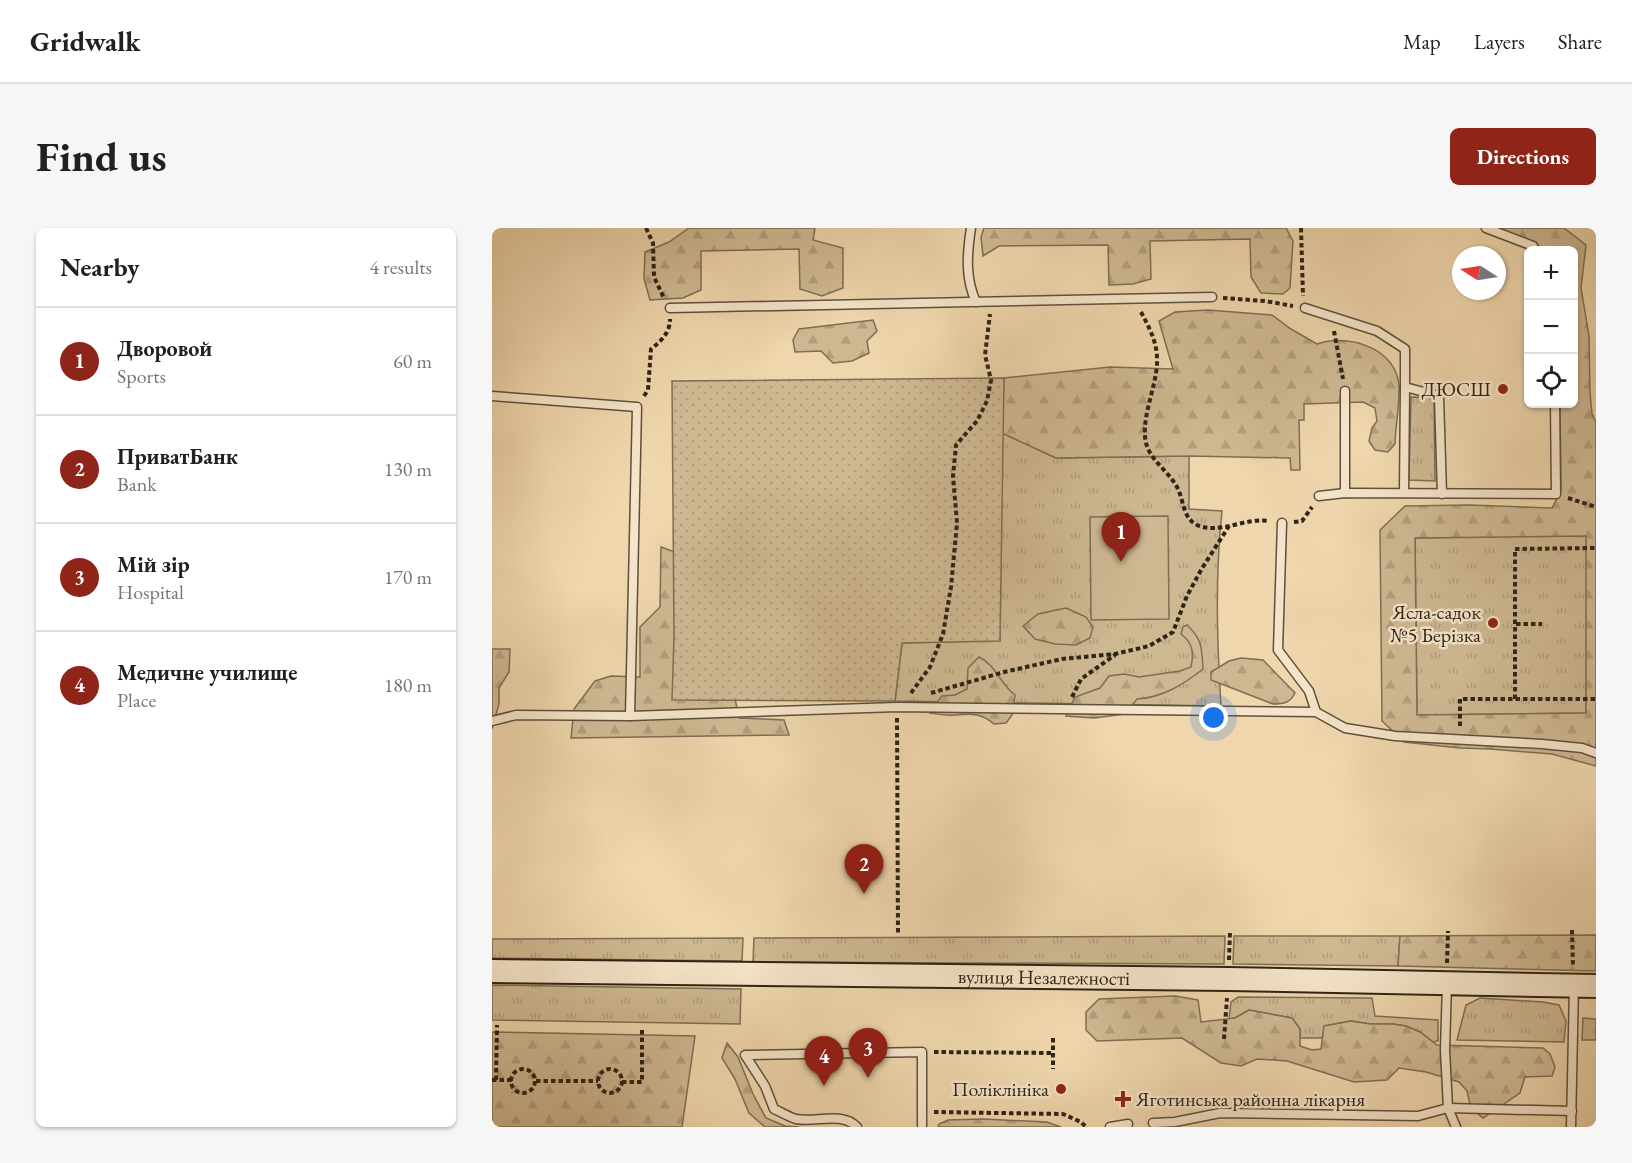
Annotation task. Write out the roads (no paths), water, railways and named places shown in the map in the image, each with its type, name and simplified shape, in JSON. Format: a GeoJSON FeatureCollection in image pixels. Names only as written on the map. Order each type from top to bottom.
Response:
{"type":"FeatureCollection","features":[{"type":"Feature","properties":{"kind":"main road","name":"вулиця Незалежності"},"geometry":{"type":"LineString","coordinates":[[492,971],[1585,986]]}},
{"type":"Feature","properties":{"kind":"lane"},"geometry":{"type":"LineString","coordinates":[[971,228],[968,252],[969,286],[976,302]]}},
{"type":"Feature","properties":{"kind":"lane"},"geometry":{"type":"LineString","coordinates":[[1486,228],[1533,246]]}},
{"type":"Feature","properties":{"kind":"lane"},"geometry":{"type":"LineString","coordinates":[[670,308],[1212,297]]}},
{"type":"Feature","properties":{"kind":"lane"},"geometry":{"type":"LineString","coordinates":[[1305,308],[1377,331],[1405,349],[1404,493]]}},
{"type":"Feature","properties":{"kind":"lane"},"geometry":{"type":"LineString","coordinates":[[1405,387],[1439,396],[1442,494]]}},
{"type":"Feature","properties":{"kind":"lane"},"geometry":{"type":"LineString","coordinates":[[1345,391],[1345,493]]}},
{"type":"Feature","properties":{"kind":"lane"},"geometry":{"type":"LineString","coordinates":[[492,396],[637,406],[630,716]]}},
{"type":"Feature","properties":{"kind":"lane"},"geometry":{"type":"LineString","coordinates":[[1319,496],[1345,493],[1556,494],[1555,408]]}},
{"type":"Feature","properties":{"kind":"lane"},"geometry":{"type":"LineString","coordinates":[[1282,523],[1278,650],[1309,692],[1316,712]]}},
{"type":"Feature","properties":{"kind":"lane"},"geometry":{"type":"LineString","coordinates":[[492,721],[516,714],[630,716],[897,707],[1316,712],[1345,728],[1395,736],[1542,744],[1582,748],[1596,753]]}},
{"type":"Feature","properties":{"kind":"lane"},"geometry":{"type":"LineString","coordinates":[[1447,983],[1445,1050],[1448,1108],[1456,1127]]}},
{"type":"Feature","properties":{"kind":"lane"},"geometry":{"type":"LineString","coordinates":[[1571,1127],[1585,986]]}},
{"type":"Feature","properties":{"kind":"lane"},"geometry":{"type":"LineString","coordinates":[[856,1127],[852,1122],[837,1118],[797,1119],[774,1109],[765,1086],[746,1055],[922,1052],[922,1127]]}},
{"type":"Feature","properties":{"kind":"lane"},"geometry":{"type":"LineString","coordinates":[[1153,1123],[1175,1122],[1220,1113],[1418,1116],[1448,1108],[1572,1111]]}},
{"type":"Feature","properties":{"kind":"lane"},"geometry":{"type":"LineString","coordinates":[[1110,1127],[1128,1124]]}},
{"type":"Feature","properties":{"kind":"place","name":"ДЮСШ"},"geometry":{"type":"Point","coordinates":[1503,389]}},
{"type":"Feature","properties":{"kind":"place","name":"Дворовой"},"geometry":{"type":"Point","coordinates":[1121,562]}},
{"type":"Feature","properties":{"kind":"place","name":"Ясла-садок №5 Берізка"},"geometry":{"type":"Point","coordinates":[1493,623]}},
{"type":"Feature","properties":{"kind":"place","name":"ПриватБанк"},"geometry":{"type":"Point","coordinates":[864,894]}},
{"type":"Feature","properties":{"kind":"place","name":"Мій зір"},"geometry":{"type":"Point","coordinates":[868,1078]}},
{"type":"Feature","properties":{"kind":"place","name":"Медичне училище"},"geometry":{"type":"Point","coordinates":[824,1086]}},
{"type":"Feature","properties":{"kind":"place","name":"Поліклініка"},"geometry":{"type":"Point","coordinates":[1061,1089]}},
{"type":"Feature","properties":{"kind":"place","name":"Яготинська районна лікарня"},"geometry":{"type":"Point","coordinates":[1123,1099]}}]}
